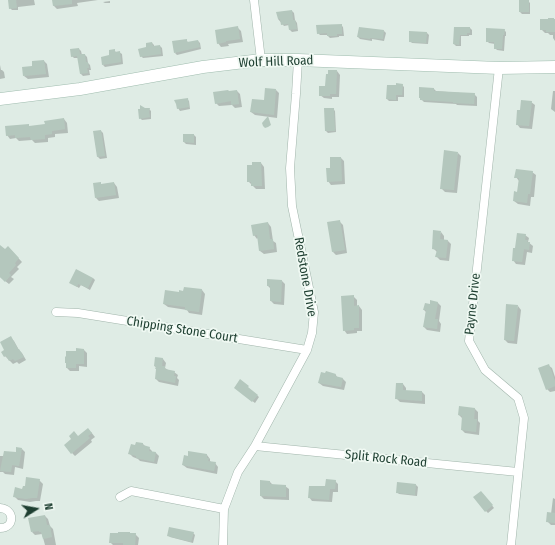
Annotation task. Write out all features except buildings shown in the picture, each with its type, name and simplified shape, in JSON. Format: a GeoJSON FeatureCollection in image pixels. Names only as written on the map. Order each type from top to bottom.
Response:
{"type":"FeatureCollection","features":[{"type":"Feature","properties":{"kind":"street"},"geometry":{"type":"LineString","coordinates":[[254,0],[261,60]]}},
{"type":"Feature","properties":{"kind":"street","name":"Wolf Hill Road"},"geometry":{"type":"LineString","coordinates":[[0,100],[80,89],[203,67],[261,60],[298,60],[499,68],[555,67]]}},
{"type":"Feature","properties":{"kind":"street","name":"Redstone Drive"},"geometry":{"type":"LineString","coordinates":[[223,545],[224,508],[238,472],[255,446],[307,350],[312,333],[314,312],[292,206],[290,168],[298,60]]}},
{"type":"Feature","properties":{"kind":"street","name":"Payne Drive"},"geometry":{"type":"LineString","coordinates":[[499,68],[469,341],[485,370],[518,398],[524,418],[511,545]]}},
{"type":"Feature","properties":{"kind":"street","name":"Chipping Stone Court"},"geometry":{"type":"LineString","coordinates":[[56,312],[78,313],[307,350]]}},
{"type":"Feature","properties":{"kind":"street","name":"Split Rock Road"},"geometry":{"type":"LineString","coordinates":[[255,446],[518,472]]}},
{"type":"Feature","properties":{"kind":"street"},"geometry":{"type":"LineString","coordinates":[[120,497],[131,491],[224,508]]}},
{"type":"Feature","properties":{"kind":"street"},"geometry":{"type":"LineString","coordinates":[[0,508],[5,508],[8,510],[12,519],[9,525],[0,528]]}}]}
